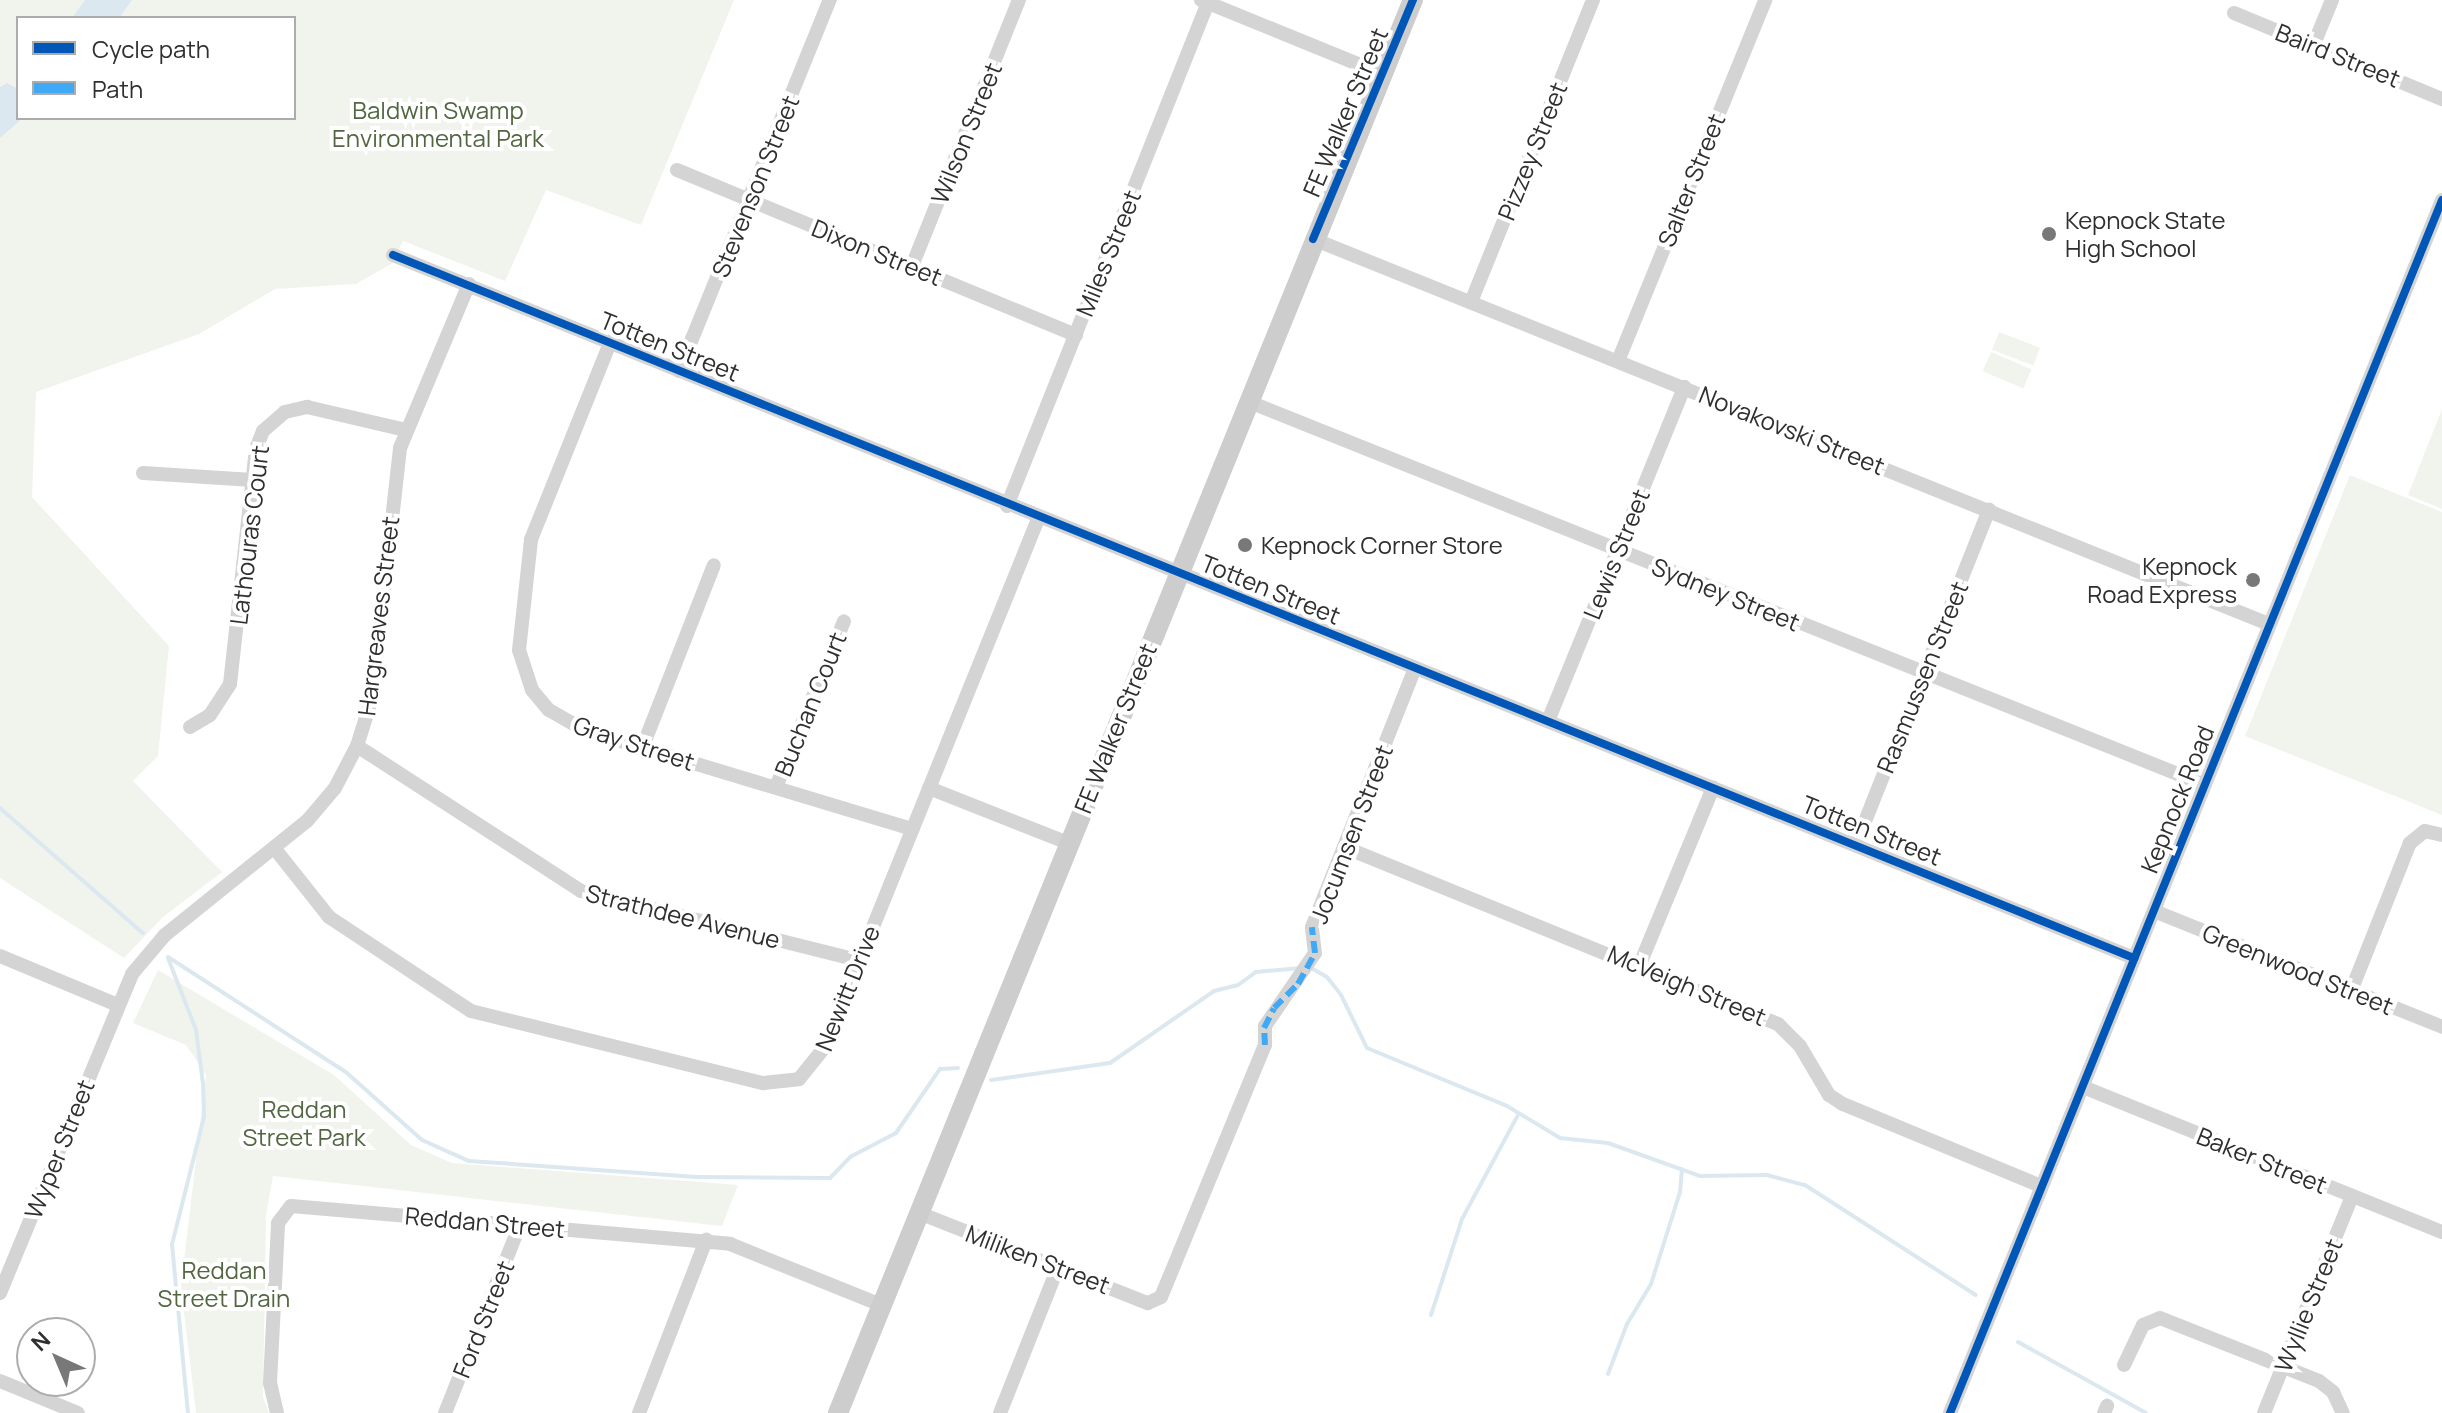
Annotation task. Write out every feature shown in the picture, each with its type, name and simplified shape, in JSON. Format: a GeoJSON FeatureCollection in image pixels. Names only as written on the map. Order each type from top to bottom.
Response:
{"type":"FeatureCollection","features":[{"type":"Feature","properties":{"kind":"main road","name":"FE Walker Street"},"geometry":{"type":"LineString","coordinates":[[838,1413],[1247,401],[1413,0]]}},
{"type":"Feature","properties":{"kind":"street","name":"Stevenson Street"},"geometry":{"type":"LineString","coordinates":[[679,371],[830,0]]}},
{"type":"Feature","properties":{"kind":"street","name":"Wilson Street"},"geometry":{"type":"LineString","coordinates":[[912,266],[1019,0]]}},
{"type":"Feature","properties":{"kind":"street","name":"Pizzey Street"},"geometry":{"type":"LineString","coordinates":[[1471,302],[1593,0]]}},
{"type":"Feature","properties":{"kind":"street","name":"Salter Street"},"geometry":{"type":"LineString","coordinates":[[1618,361],[1765,0]]}},
{"type":"Feature","properties":{"kind":"street"},"geometry":{"type":"LineString","coordinates":[[2314,44],[2332,0]]}},
{"type":"Feature","properties":{"kind":"street"},"geometry":{"type":"LineString","coordinates":[[1206,1],[1382,74]]}},
{"type":"Feature","properties":{"kind":"street","name":"Miles Street"},"geometry":{"type":"LineString","coordinates":[[1007,506],[1206,1]]}},
{"type":"Feature","properties":{"kind":"street","name":"Baird Street"},"geometry":{"type":"LineString","coordinates":[[2234,13],[2442,99]]}},
{"type":"Feature","properties":{"kind":"street","name":"Dixon Street"},"geometry":{"type":"LineString","coordinates":[[677,170],[1076,335]]}},
{"type":"Feature","properties":{"kind":"street","name":"Kepnock Road"},"geometry":{"type":"LineString","coordinates":[[1950,1413],[2442,200]]}},
{"type":"Feature","properties":{"kind":"street","name":"Novakovski Street"},"geometry":{"type":"LineString","coordinates":[[1313,239],[2269,624]]}},
{"type":"Feature","properties":{"kind":"street","name":"Totten Street"},"geometry":{"type":"LineString","coordinates":[[393,255],[1038,519],[1856,844],[2134,958]]}},
{"type":"Feature","properties":{"kind":"street","name":"Hargreaves Street"},"geometry":{"type":"LineString","coordinates":[[118,1005],[138,965],[175,927],[275,849],[323,804],[357,746],[372,698],[396,469],[406,430],[469,284]]}},
{"type":"Feature","properties":{"kind":"street","name":"Gray Street"},"geometry":{"type":"LineString","coordinates":[[610,343],[531,540],[519,650],[526,680],[549,710],[584,730],[912,829]]}},
{"type":"Feature","properties":{"kind":"street","name":"Lewis Street"},"geometry":{"type":"LineString","coordinates":[[1548,721],[1684,387]]}},
{"type":"Feature","properties":{"kind":"street","name":"Sydney Street"},"geometry":{"type":"LineString","coordinates":[[1247,401],[2205,785]]}},
{"type":"Feature","properties":{"kind":"street","name":"Lathouras Court"},"geometry":{"type":"LineString","coordinates":[[190,727],[210,715],[230,684],[253,480],[263,431],[296,408],[406,430]]}},
{"type":"Feature","properties":{"kind":"street"},"geometry":{"type":"LineString","coordinates":[[143,473],[253,480]]}},
{"type":"Feature","properties":{"kind":"street","name":"Rasmussen Street"},"geometry":{"type":"LineString","coordinates":[[1856,844],[1989,510]]}},
{"type":"Feature","properties":{"kind":"street","name":"Newitt Drive"},"geometry":{"type":"LineString","coordinates":[[275,849],[329,917],[471,1011],[763,1083],[799,1079],[818,1061],[1038,519]]}},
{"type":"Feature","properties":{"kind":"street"},"geometry":{"type":"LineString","coordinates":[[643,746],[714,565]]}},
{"type":"Feature","properties":{"kind":"street","name":"Buchan Court"},"geometry":{"type":"LineString","coordinates":[[776,787],[844,621]]}},
{"type":"Feature","properties":{"kind":"street","name":"Jocumsen Street"},"geometry":{"type":"LineString","coordinates":[[1157,1301],[1265,1045],[1265,1026],[1315,953],[1312,927],[1415,668]]}},
{"type":"Feature","properties":{"kind":"street","name":"Strathdee Avenue"},"geometry":{"type":"LineString","coordinates":[[357,746],[581,891],[858,960]]}},
{"type":"Feature","properties":{"kind":"street"},"geometry":{"type":"LineString","coordinates":[[929,788],[1068,843]]}},
{"type":"Feature","properties":{"kind":"street"},"geometry":{"type":"LineString","coordinates":[[1640,964],[1713,788]]}},
{"type":"Feature","properties":{"kind":"street"},"geometry":{"type":"LineString","coordinates":[[2351,991],[2418,833],[2442,835]]}},
{"type":"Feature","properties":{"kind":"street","name":"McVeigh Street"},"geometry":{"type":"LineString","coordinates":[[1344,847],[1640,964],[1778,1024],[1800,1046],[1826,1092],[1843,1104],[2041,1186]]}},
{"type":"Feature","properties":{"kind":"street","name":"Greenwood Street"},"geometry":{"type":"LineString","coordinates":[[2154,911],[2442,1027]]}},
{"type":"Feature","properties":{"kind":"street"},"geometry":{"type":"LineString","coordinates":[[0,956],[118,1005]]}},
{"type":"Feature","properties":{"kind":"street","name":"Wyper Street"},"geometry":{"type":"LineString","coordinates":[[0,1293],[118,1005]]}},
{"type":"Feature","properties":{"kind":"street","name":"Baker Street"},"geometry":{"type":"LineString","coordinates":[[2083,1087],[2442,1232]]}},
{"type":"Feature","properties":{"kind":"street","name":"Wyllie Street"},"geometry":{"type":"LineString","coordinates":[[2264,1413],[2352,1196]]}},
{"type":"Feature","properties":{"kind":"street","name":"Reddan Street"},"geometry":{"type":"LineString","coordinates":[[277,1413],[270,1383],[278,1223],[284,1209],[297,1205],[730,1244],[881,1305]]}},
{"type":"Feature","properties":{"kind":"street","name":"Miliken Street"},"geometry":{"type":"LineString","coordinates":[[919,1213],[1148,1303],[1157,1301]]}},
{"type":"Feature","properties":{"kind":"street","name":"Ford Street"},"geometry":{"type":"LineString","coordinates":[[445,1413],[520,1225]]}},
{"type":"Feature","properties":{"kind":"street"},"geometry":{"type":"LineString","coordinates":[[639,1413],[706,1240]]}},
{"type":"Feature","properties":{"kind":"street"},"geometry":{"type":"LineString","coordinates":[[1000,1413],[1058,1267]]}},
{"type":"Feature","properties":{"kind":"street"},"geometry":{"type":"LineString","coordinates":[[2124,1365],[2146,1316],[2166,1319],[2337,1389],[2343,1413]]}},
{"type":"Feature","properties":{"kind":"street"},"geometry":{"type":"LineString","coordinates":[[0,1381],[78,1413]]}},
{"type":"Feature","properties":{"kind":"green space","name":"Baldwin Swamp Environmental Park"},"geometry":{"type":"Polygon","coordinates":[[[0,0],[734,0],[641,225],[546,190],[505,281],[403,241],[393,263],[356,284],[275,289],[199,334],[36,392],[32,497],[169,646],[158,756],[133,781],[222,872],[163,917],[124,958],[0,878],[0,0]]]}},
{"type":"Feature","properties":{"kind":"green space"},"geometry":{"type":"Polygon","coordinates":[[[1999,332],[2040,348],[2033,366],[1992,350],[1999,332]]]}},
{"type":"Feature","properties":{"kind":"green space"},"geometry":{"type":"Polygon","coordinates":[[[1991,352],[2032,369],[2023,389],[1983,371],[1991,352]]]}},
{"type":"Feature","properties":{"kind":"green space"},"geometry":{"type":"Polygon","coordinates":[[[2442,409],[2442,509],[2408,495],[2442,409]]]}},
{"type":"Feature","properties":{"kind":"green space"},"geometry":{"type":"Polygon","coordinates":[[[2350,475],[2442,512],[2442,815],[2245,736],[2350,475]]]}},
{"type":"Feature","properties":{"kind":"green space","name":"Reddan Street Park"},"geometry":{"type":"Polygon","coordinates":[[[158,970],[334,1075],[411,1145],[452,1163],[738,1185],[722,1226],[273,1176],[266,1215],[263,1397],[269,1413],[196,1413],[181,1286],[206,1075],[186,1045],[133,1023],[158,970]]]}},
{"type":"Feature","properties":{"kind":"shaded area"},"geometry":{"type":"Polygon","coordinates":[[[85,0],[132,0],[120,16],[73,16],[85,0]]]}},
{"type":"Feature","properties":{"kind":"shaded area"},"geometry":{"type":"Polygon","coordinates":[[[7,83],[16,88],[16,120],[21,120],[0,138],[0,87],[7,83]]]}},
{"type":"Feature","properties":{"kind":"waterway"},"geometry":{"type":"LineString","coordinates":[[0,808],[143,933]]}},
{"type":"Feature","properties":{"kind":"waterway"},"geometry":{"type":"LineString","coordinates":[[168,957],[347,1073],[422,1140],[469,1161],[700,1177],[830,1178],[850,1157],[896,1133],[940,1069],[958,1068]]}},
{"type":"Feature","properties":{"kind":"waterway"},"geometry":{"type":"LineString","coordinates":[[168,958],[196,1030],[203,1084],[204,1117],[172,1244],[188,1413]]}},
{"type":"Feature","properties":{"kind":"waterway"},"geometry":{"type":"LineString","coordinates":[[991,1080],[1110,1063],[1214,991],[1238,985],[1256,972],[1301,968]]}},
{"type":"Feature","properties":{"kind":"waterway"},"geometry":{"type":"LineString","coordinates":[[1313,969],[1327,977],[1341,995],[1367,1048],[1507,1106],[1560,1138],[1608,1143],[1700,1176],[1767,1175],[1805,1185],[1976,1295]]}},
{"type":"Feature","properties":{"kind":"waterway"},"geometry":{"type":"LineString","coordinates":[[1431,1315],[1462,1219],[1519,1113]]}},
{"type":"Feature","properties":{"kind":"waterway"},"geometry":{"type":"LineString","coordinates":[[1608,1374],[1627,1324],[1651,1284],[1680,1192],[1682,1169]]}},
{"type":"Feature","properties":{"kind":"waterway"},"geometry":{"type":"LineString","coordinates":[[2018,1342],[2146,1413]]}},
{"type":"Feature","properties":{"kind":"marked path"},"geometry":{"type":"LineString","coordinates":[[1265,1045],[1264,1028],[1274,1008],[1298,984],[1315,953],[1312,927]]}},
{"type":"Feature","properties":{"kind":"cycle path"},"geometry":{"type":"LineString","coordinates":[[1313,239],[1413,0]]}},
{"type":"Feature","properties":{"kind":"cycle path"},"geometry":{"type":"LineString","coordinates":[[1950,1413],[2442,200]]}},
{"type":"Feature","properties":{"kind":"cycle path"},"geometry":{"type":"LineString","coordinates":[[393,255],[2134,958]]}},
{"type":"Feature","properties":{"kind":"place","name":"Kepnock State High School"},"geometry":{"type":"Point","coordinates":[2049,234]}},
{"type":"Feature","properties":{"kind":"place","name":"Kepnock Corner Store"},"geometry":{"type":"Point","coordinates":[1245,545]}},
{"type":"Feature","properties":{"kind":"place","name":"Kepnock Road Express"},"geometry":{"type":"Point","coordinates":[2253,580]}},
{"type":"Feature","properties":{"kind":"park label","name":"Reddan Street Drain"},"geometry":{"type":"Point","coordinates":[224,1284]}}]}
